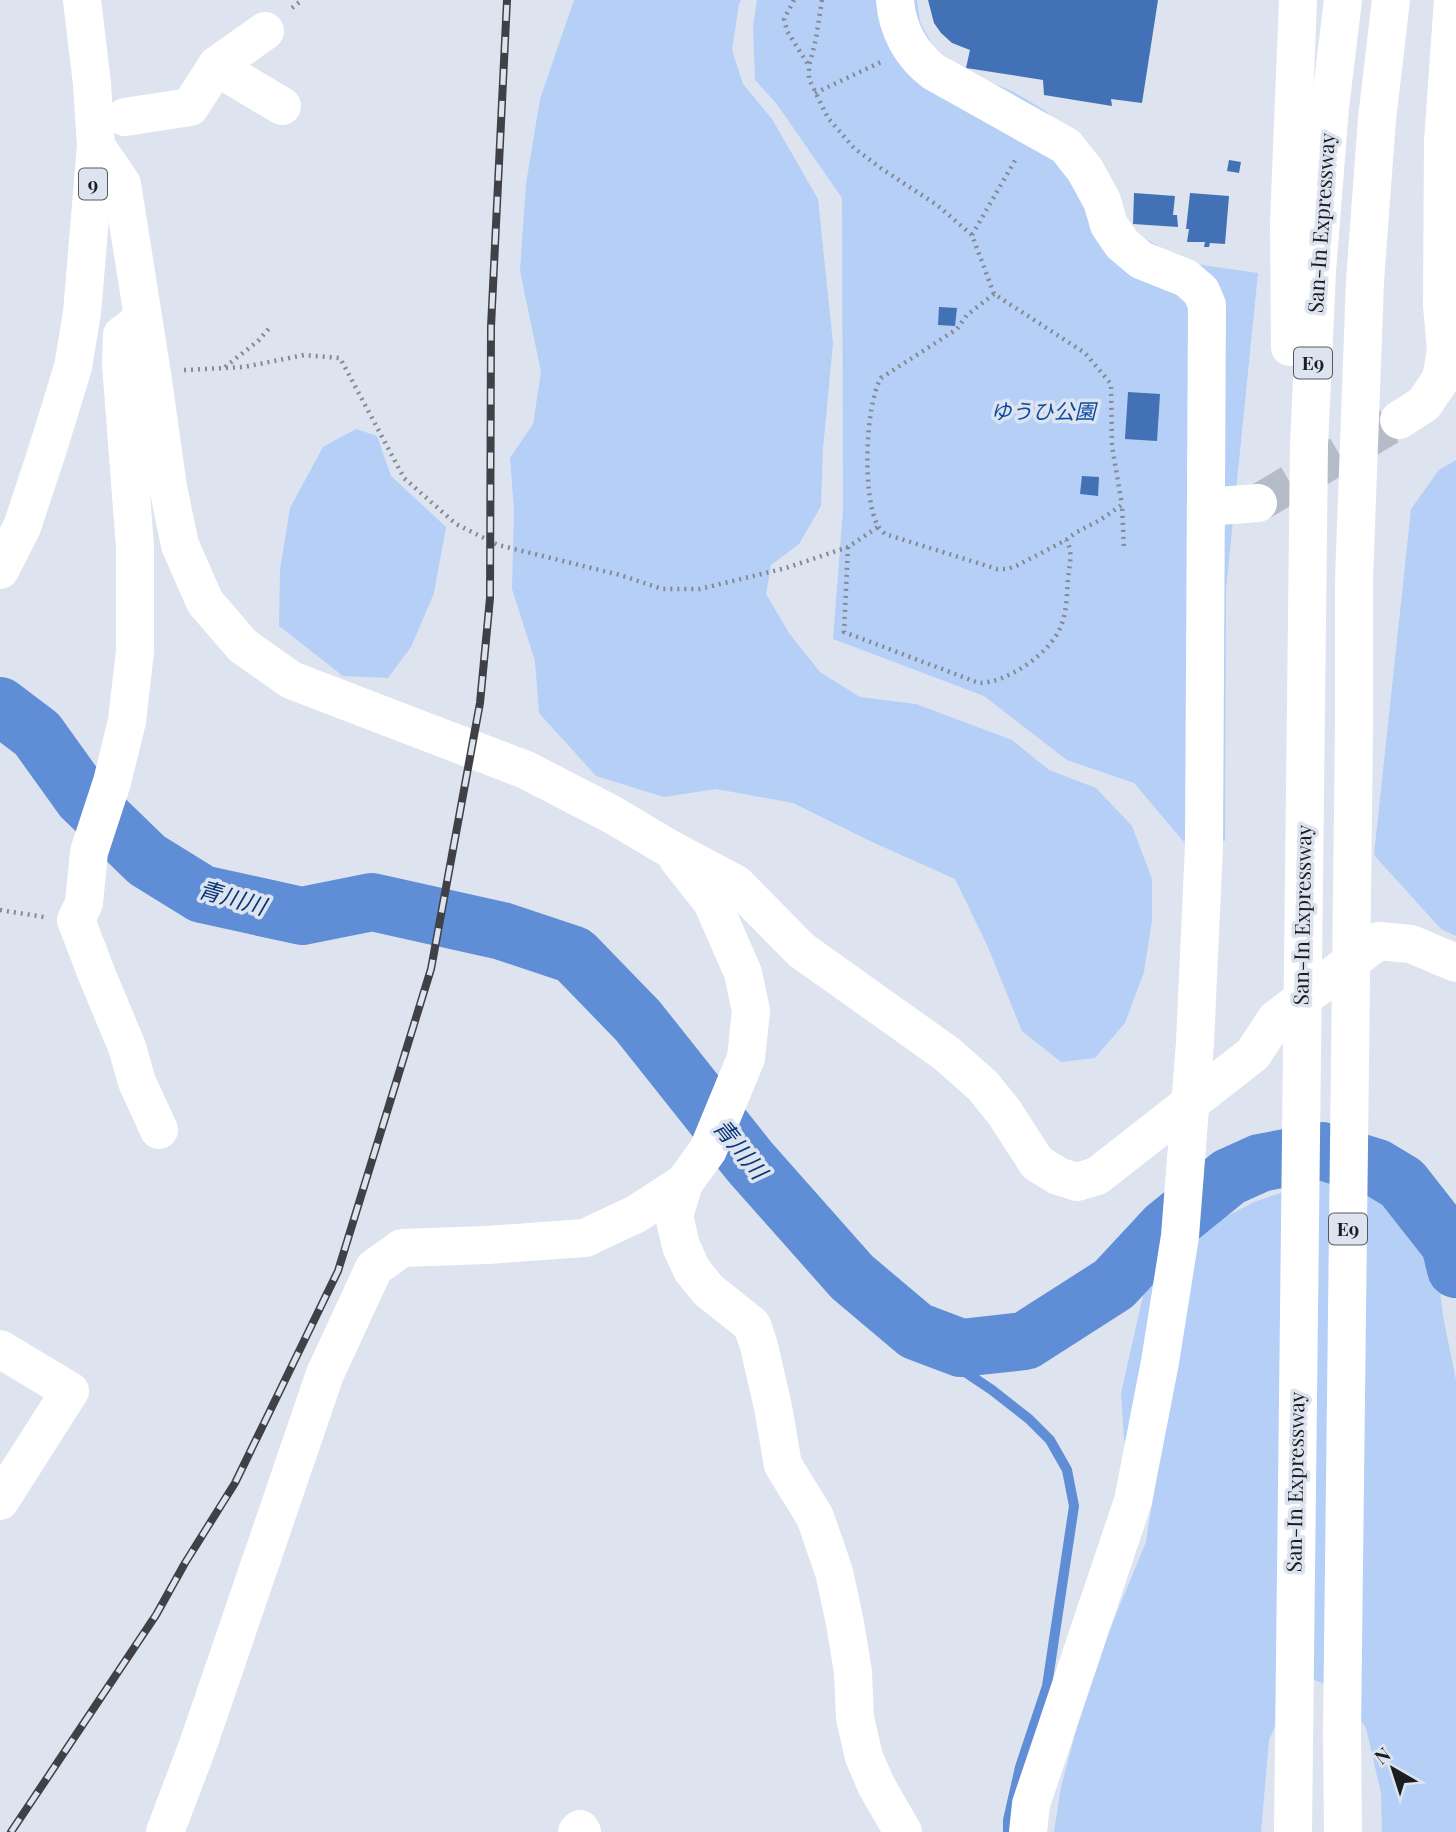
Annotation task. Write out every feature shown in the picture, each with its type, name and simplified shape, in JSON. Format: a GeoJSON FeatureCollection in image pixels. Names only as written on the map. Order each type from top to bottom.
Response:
{"type":"FeatureCollection","features":[{"type":"Feature","properties":{"kind":"main road","name":"9"},"geometry":{"type":"LineString","coordinates":[[0,570],[22,527],[73,367],[82,313],[96,146],[82,0]]}},
{"type":"Feature","properties":{"kind":"main road"},"geometry":{"type":"LineString","coordinates":[[895,0],[900,26],[921,62],[934,72],[1066,146],[1085,170],[1102,201],[1109,225],[1122,244],[1141,260],[1186,278],[1201,291],[1207,305],[1204,846],[1195,1043],[1180,1236],[1160,1362],[1133,1501],[1031,1804],[1028,1832]]}},
{"type":"Feature","properties":{"kind":"main road"},"geometry":{"type":"LineString","coordinates":[[1298,0],[1289,223],[1289,317],[1292,423],[1307,688]]}},
{"type":"Feature","properties":{"kind":"main road","name":"San-In Expressway"},"geometry":{"type":"LineString","coordinates":[[1293,1832],[1309,445],[1317,271],[1330,107],[1343,0]]}},
{"type":"Feature","properties":{"kind":"main road","name":"E9"},"geometry":{"type":"LineString","coordinates":[[1343,1832],[1354,580],[1365,281],[1377,119],[1391,0]]}},
{"type":"Feature","properties":{"kind":"main road"},"geometry":{"type":"LineString","coordinates":[[1399,420],[1424,404],[1441,379],[1446,350],[1442,305],[1443,141],[1453,0]]}},
{"type":"Feature","properties":{"kind":"main road"},"geometry":{"type":"LineString","coordinates":[[125,117],[190,107],[218,65],[265,31]]}},
{"type":"Feature","properties":{"kind":"main road"},"geometry":{"type":"LineString","coordinates":[[218,65],[282,106]]}},
{"type":"Feature","properties":{"kind":"main road"},"geometry":{"type":"LineString","coordinates":[[96,146],[122,184],[168,487],[180,545],[205,601],[243,646],[291,680],[526,770],[736,884],[801,950],[947,1054],[983,1086],[1004,1112],[1037,1163],[1058,1176],[1077,1181],[1097,1176],[1253,1054],[1276,1019],[1378,941],[1411,944],[1456,963]]}},
{"type":"Feature","properties":{"kind":"main road"},"geometry":{"type":"LineString","coordinates":[[142,320],[122,335],[121,364],[135,547],[135,651],[127,721],[112,782],[89,852],[84,903],[76,920],[127,1047],[137,1082],[159,1130]]}},
{"type":"Feature","properties":{"kind":"main road"},"geometry":{"type":"LineString","coordinates":[[1206,507],[1258,503]]}},
{"type":"Feature","properties":{"kind":"main road"},"geometry":{"type":"LineString","coordinates":[[670,849],[712,902],[743,973],[751,1011],[746,1058],[708,1150],[684,1183],[674,1216],[681,1246],[692,1270],[708,1290],[752,1325],[760,1346],[783,1465],[815,1517],[834,1572],[853,1672],[855,1718],[864,1757],[876,1785],[903,1832]]}},
{"type":"Feature","properties":{"kind":"main road"},"geometry":{"type":"LineString","coordinates":[[165,1832],[198,1745],[325,1374],[374,1268],[402,1248],[585,1238],[636,1214],[684,1183]]}},
{"type":"Feature","properties":{"kind":"main road"},"geometry":{"type":"LineString","coordinates":[[0,1349],[70,1391],[0,1501]]}},
{"type":"Feature","properties":{"kind":"path"},"geometry":{"type":"LineString","coordinates":[[794,0],[783,19],[787,31],[809,66]]}},
{"type":"Feature","properties":{"kind":"path"},"geometry":{"type":"LineString","coordinates":[[822,0],[809,66],[809,79],[828,118],[854,148],[937,205],[972,235],[995,294],[1085,354],[1111,384],[1112,446],[1122,505],[1124,549]]}},
{"type":"Feature","properties":{"kind":"path"},"geometry":{"type":"LineString","coordinates":[[815,93],[886,60]]}},
{"type":"Feature","properties":{"kind":"path"},"geometry":{"type":"LineString","coordinates":[[972,235],[1023,147]]}},
{"type":"Feature","properties":{"kind":"path"},"geometry":{"type":"LineString","coordinates":[[995,294],[967,315],[957,329],[887,373],[876,386],[870,411],[868,469],[870,500],[878,527],[885,534],[997,569],[1008,569],[1066,540],[1122,505]]}},
{"type":"Feature","properties":{"kind":"path"},"geometry":{"type":"LineString","coordinates":[[223,368],[258,341],[271,326]]}},
{"type":"Feature","properties":{"kind":"path"},"geometry":{"type":"LineString","coordinates":[[152,373],[195,368],[244,368],[304,355],[340,358],[404,478],[456,524],[498,545],[620,575],[662,589],[699,589],[786,568],[848,547],[878,527]]}},
{"type":"Feature","properties":{"kind":"path"},"geometry":{"type":"LineString","coordinates":[[848,547],[844,632],[979,683],[988,683],[1002,680],[1017,672],[1047,647],[1061,627],[1070,558],[1070,547],[1066,540]]}},
{"type":"Feature","properties":{"kind":"path"},"geometry":{"type":"LineString","coordinates":[[0,910],[76,920]]}},
{"type":"Feature","properties":{"kind":"green space"},"geometry":{"type":"Polygon","coordinates":[[[574,0],[741,0],[732,50],[743,84],[772,119],[818,199],[833,343],[823,449],[821,506],[799,544],[771,565],[766,594],[789,633],[820,672],[860,697],[916,704],[1012,740],[1049,770],[1096,788],[1132,826],[1152,879],[1152,920],[1144,972],[1125,1023],[1095,1058],[1061,1062],[1022,1031],[987,945],[955,879],[793,803],[716,789],[664,797],[596,776],[539,713],[535,661],[512,589],[514,510],[510,458],[533,424],[541,372],[520,271],[526,184],[540,99],[574,0]]]}},
{"type":"Feature","properties":{"kind":"green space","name":"ゆうひ公園"},"geometry":{"type":"Polygon","coordinates":[[[757,0],[917,0],[920,22],[933,46],[954,63],[1044,110],[1075,137],[1121,213],[1137,234],[1188,263],[1258,273],[1226,590],[1225,841],[1183,841],[1134,783],[1067,760],[984,696],[833,639],[843,510],[842,198],[776,103],[755,80],[753,27],[757,0]]]}},
{"type":"Feature","properties":{"kind":"green space"},"geometry":{"type":"Polygon","coordinates":[[[356,429],[377,436],[391,476],[446,527],[434,593],[411,647],[388,678],[343,676],[279,626],[280,570],[290,508],[323,447],[356,429]]]}},
{"type":"Feature","properties":{"kind":"green space"},"geometry":{"type":"Polygon","coordinates":[[[1456,460],[1456,936],[1441,929],[1374,855],[1411,509],[1439,470],[1456,460]]]}},
{"type":"Feature","properties":{"kind":"green space"},"geometry":{"type":"Polygon","coordinates":[[[1325,1178],[1371,1185],[1409,1217],[1435,1247],[1443,1316],[1456,1380],[1456,1832],[1382,1832],[1381,1793],[1366,1728],[1351,1706],[1329,1686],[1315,1680],[1301,1682],[1284,1706],[1269,1740],[1261,1832],[1054,1832],[1061,1787],[1091,1675],[1146,1542],[1155,1484],[1124,1440],[1121,1393],[1145,1287],[1206,1222],[1225,1217],[1254,1202],[1325,1178]]]}},
{"type":"Feature","properties":{"kind":"building"},"geometry":{"type":"Polygon","coordinates":[[[928,0],[1158,0],[1142,103],[1111,99],[1112,106],[1044,95],[1043,80],[966,68],[970,50],[952,43],[941,33],[934,23],[928,0]]]}},
{"type":"Feature","properties":{"kind":"building"},"geometry":{"type":"Polygon","coordinates":[[[1229,160],[1241,162],[1239,173],[1227,171],[1229,160]]]}},
{"type":"Feature","properties":{"kind":"building"},"geometry":{"type":"Polygon","coordinates":[[[1134,193],[1175,196],[1173,215],[1177,215],[1178,227],[1133,224],[1134,193]]]}},
{"type":"Feature","properties":{"kind":"building"},"geometry":{"type":"Polygon","coordinates":[[[1190,193],[1229,196],[1225,244],[1210,243],[1209,247],[1204,247],[1205,242],[1187,242],[1190,193]]]}},
{"type":"Feature","properties":{"kind":"building"},"geometry":{"type":"Polygon","coordinates":[[[939,307],[957,308],[955,326],[938,325],[939,307]]]}},
{"type":"Feature","properties":{"kind":"building"},"geometry":{"type":"Polygon","coordinates":[[[1128,392],[1160,394],[1157,441],[1125,439],[1128,392]]]}},
{"type":"Feature","properties":{"kind":"building"},"geometry":{"type":"Polygon","coordinates":[[[1082,476],[1099,477],[1098,496],[1080,494],[1082,476]]]}},
{"type":"Feature","properties":{"kind":"waterway","name":"青川川"},"geometry":{"type":"LineString","coordinates":[[0,706],[37,734],[83,798],[147,860],[202,894],[302,916],[372,902],[502,931],[574,955],[638,1021],[750,1162],[852,1277],[916,1331],[961,1348],[1025,1341],[1114,1284],[1166,1228],[1229,1177],[1260,1163],[1322,1151],[1377,1168],[1402,1183],[1450,1244],[1456,1269]]}},
{"type":"Feature","properties":{"kind":"waterway"},"geometry":{"type":"LineString","coordinates":[[916,1331],[934,1351],[992,1390],[1029,1419],[1050,1440],[1067,1470],[1074,1506],[1047,1686],[1020,1767],[1008,1820],[1008,1832]]}},
{"type":"Feature","properties":{"kind":"tunnel"},"geometry":{"type":"LineString","coordinates":[[1258,503],[1399,420]]}},
{"type":"Feature","properties":{"kind":"railway"},"geometry":{"type":"LineString","coordinates":[[11,1832],[156,1615],[235,1483],[338,1271],[431,969],[480,703],[490,598],[491,327],[507,0]]}}]}
